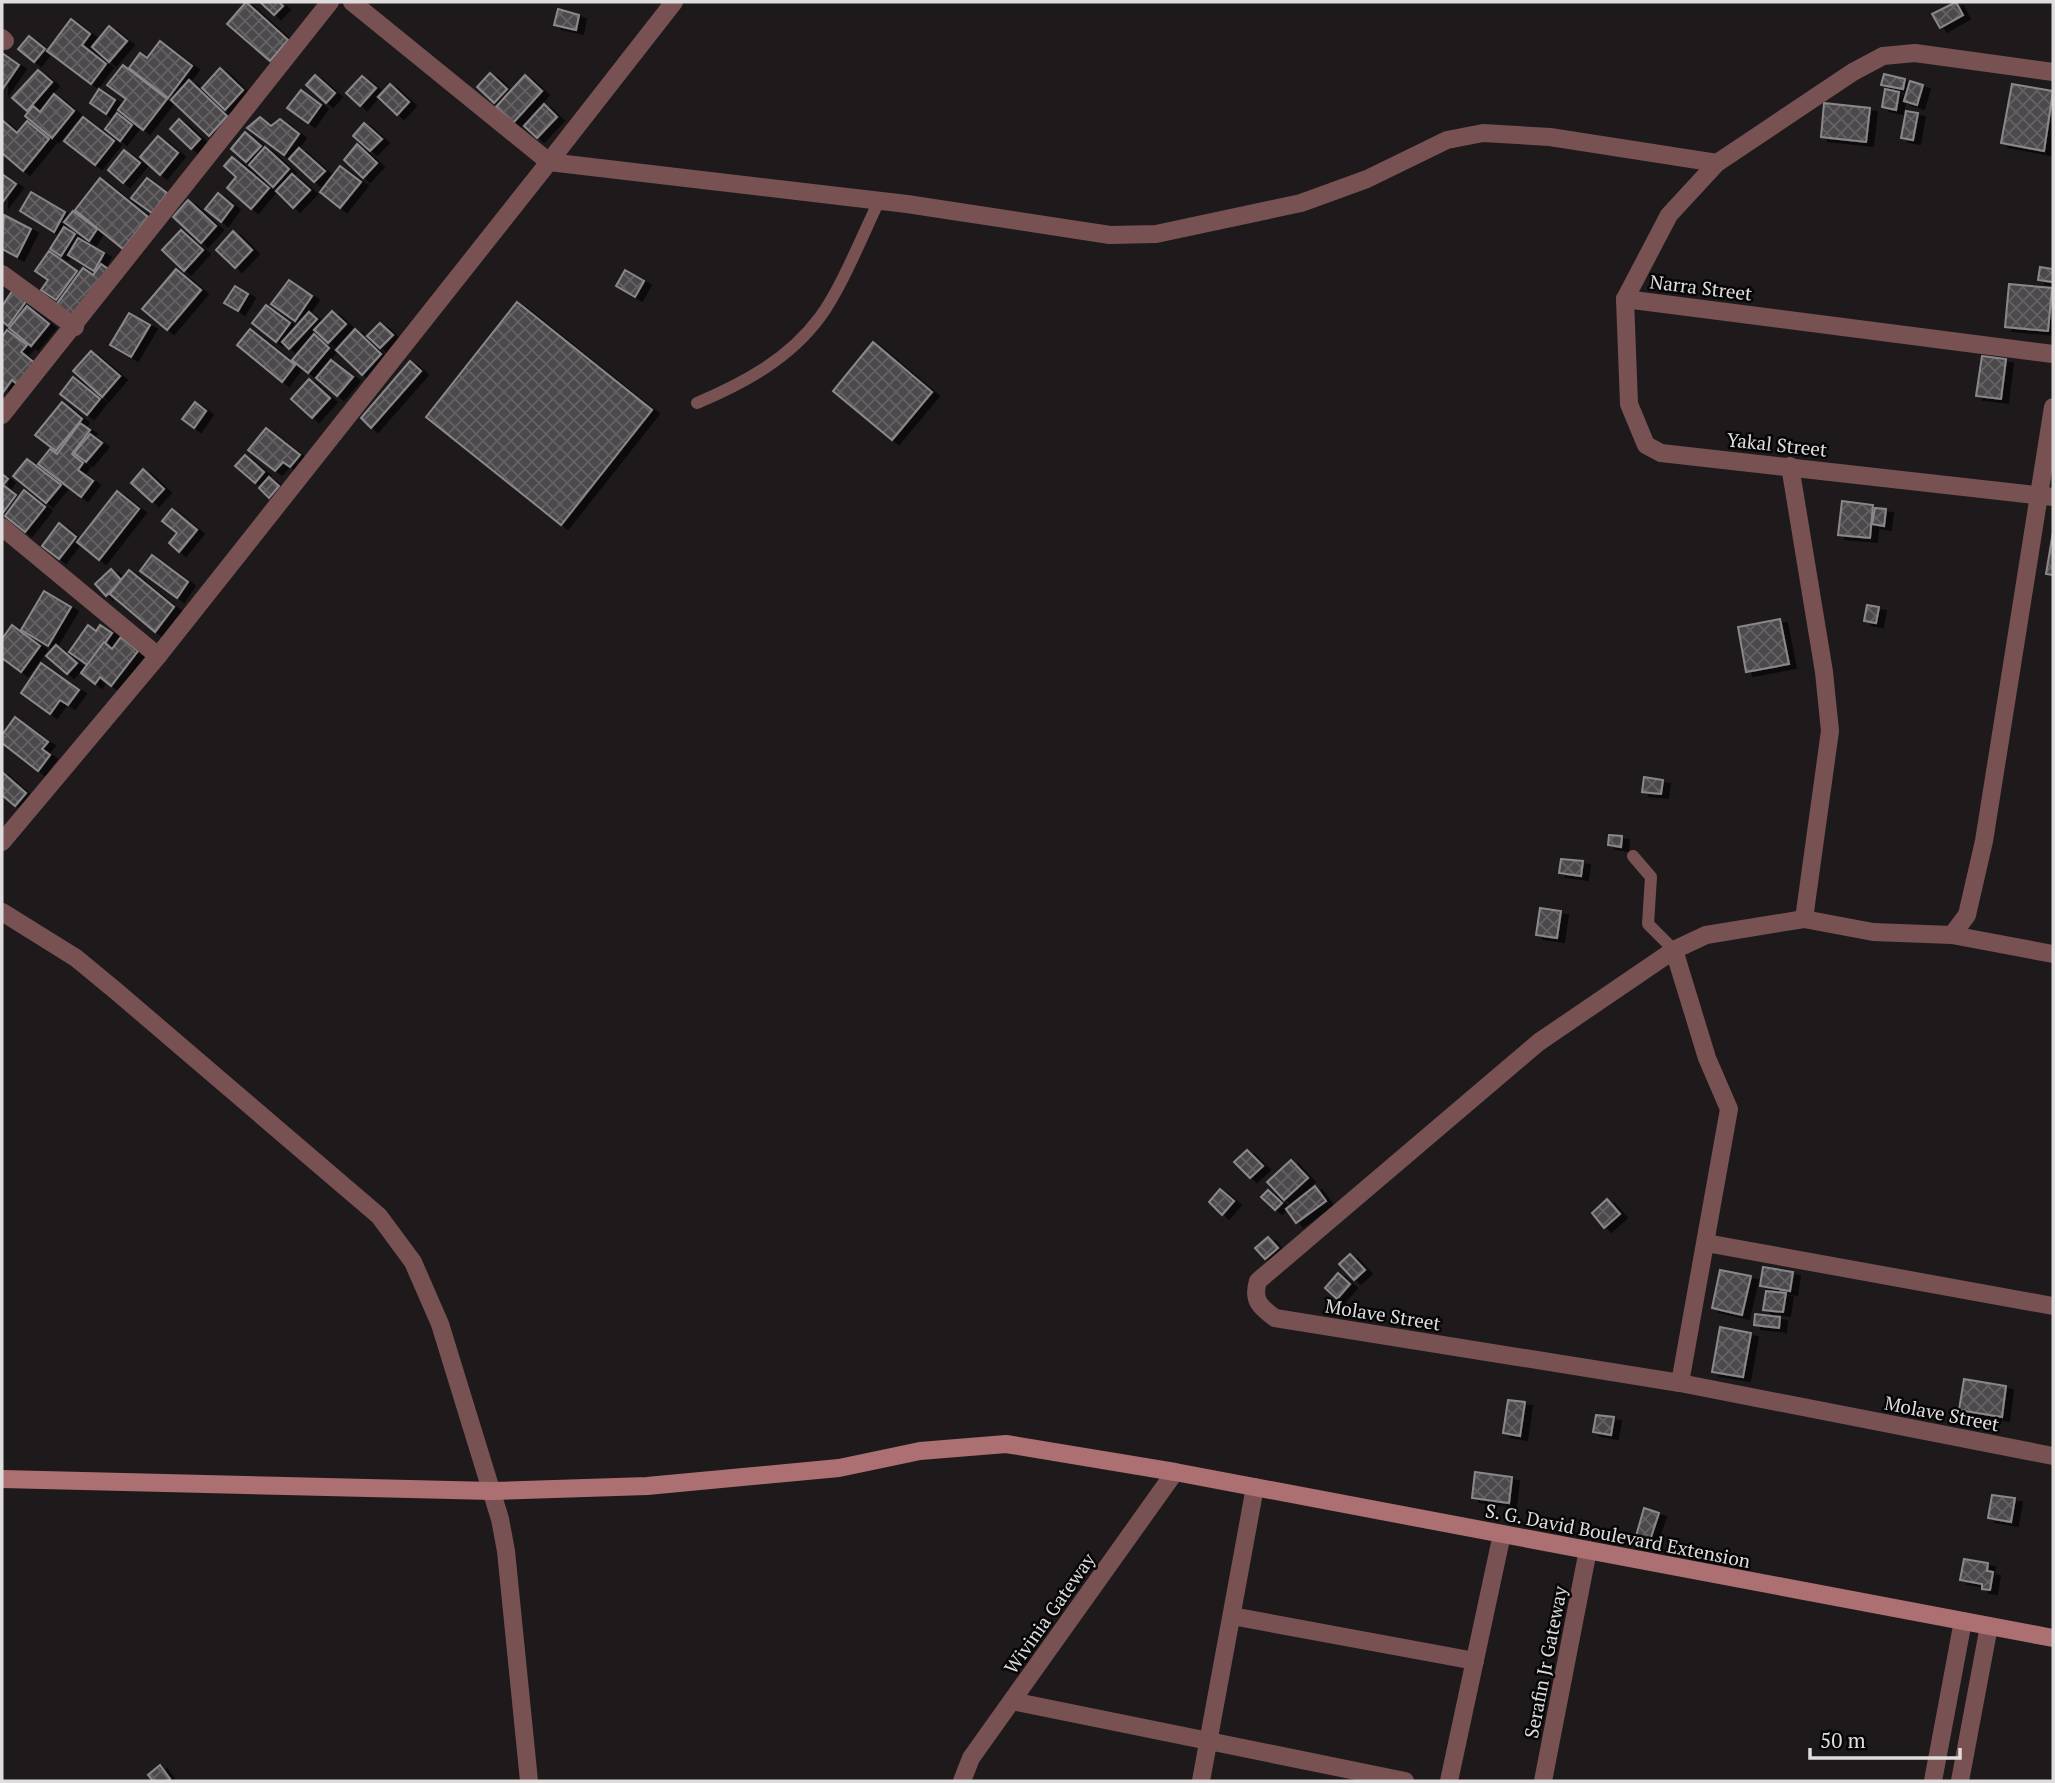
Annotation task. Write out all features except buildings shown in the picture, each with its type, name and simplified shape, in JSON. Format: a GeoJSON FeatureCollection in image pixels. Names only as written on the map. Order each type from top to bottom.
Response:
{"type":"FeatureCollection","features":[{"type":"Feature","properties":{"kind":"street"},"geometry":{"type":"LineString","coordinates":[[2,415],[75,327],[330,2]]}},
{"type":"Feature","properties":{"kind":"street"},"geometry":{"type":"LineString","coordinates":[[352,2],[549,162],[879,201],[1110,234],[1156,234],[1301,203],[1367,179],[1447,140],[1483,133],[1550,137],[1717,163]]}},
{"type":"Feature","properties":{"kind":"street"},"geometry":{"type":"LineString","coordinates":[[2,842],[158,656],[674,2]]}},
{"type":"Feature","properties":{"kind":"street","name":"Narra Street"},"geometry":{"type":"LineString","coordinates":[[2053,72],[1915,53],[1883,55],[1853,72],[1717,163],[1669,215],[1625,299],[2053,354]]}},
{"type":"Feature","properties":{"kind":"street"},"geometry":{"type":"LineString","coordinates":[[2,274],[75,327]]}},
{"type":"Feature","properties":{"kind":"street","name":"Yakal Street"},"geometry":{"type":"LineString","coordinates":[[1625,299],[1629,404],[1646,445],[1661,453],[2047,496]]}},
{"type":"Feature","properties":{"kind":"street"},"geometry":{"type":"LineString","coordinates":[[1952,935],[1967,915],[1984,841],[2047,496],[2053,407]]}},
{"type":"Feature","properties":{"kind":"street"},"geometry":{"type":"LineString","coordinates":[[1790,466],[1824,672],[1830,731],[1804,919]]}},
{"type":"Feature","properties":{"kind":"street"},"geometry":{"type":"LineString","coordinates":[[2,527],[158,656]]}},
{"type":"Feature","properties":{"kind":"street"},"geometry":{"type":"LineString","coordinates":[[2,912],[76,958],[379,1216],[413,1262],[436,1315],[492,1491],[506,1551],[528,1781]]}},
{"type":"Feature","properties":{"kind":"street"},"geometry":{"type":"LineString","coordinates":[[1681,1383],[1729,1109],[1694,1020],[1674,950],[1706,935],[1804,919],[1873,932],[1952,935],[2053,954]]}},
{"type":"Feature","properties":{"kind":"street","name":"Molave Street"},"geometry":{"type":"LineString","coordinates":[[1674,950],[1539,1042],[1258,1281],[1255,1290],[1261,1308],[1275,1318],[1681,1383],[2053,1456]]}},
{"type":"Feature","properties":{"kind":"street"},"geometry":{"type":"LineString","coordinates":[[1706,1243],[2053,1306]]}},
{"type":"Feature","properties":{"kind":"street","name":"S. G. David Boulevard Extension"},"geometry":{"type":"LineString","coordinates":[[2,1479],[492,1491],[647,1486],[839,1468],[920,1451],[1006,1444],[1175,1472],[2053,1638]]}},
{"type":"Feature","properties":{"kind":"street","name":"Wivinia Gateway"},"geometry":{"type":"LineString","coordinates":[[962,1781],[971,1758],[1175,1472]]}},
{"type":"Feature","properties":{"kind":"street"},"geometry":{"type":"LineString","coordinates":[[1201,1781],[1255,1487]]}},
{"type":"Feature","properties":{"kind":"street"},"geometry":{"type":"LineString","coordinates":[[1450,1781],[1502,1534]]}},
{"type":"Feature","properties":{"kind":"street","name":"Serafin Jr Gateway"},"geometry":{"type":"LineString","coordinates":[[1543,1781],[1588,1550]]}},
{"type":"Feature","properties":{"kind":"street"},"geometry":{"type":"LineString","coordinates":[[1232,1616],[1475,1661]]}},
{"type":"Feature","properties":{"kind":"street"},"geometry":{"type":"LineString","coordinates":[[1933,1781],[1963,1621]]}},
{"type":"Feature","properties":{"kind":"street"},"geometry":{"type":"LineString","coordinates":[[1960,1781],[1989,1626]]}},
{"type":"Feature","properties":{"kind":"street"},"geometry":{"type":"LineString","coordinates":[[1012,1701],[1209,1741],[1359,1777],[1405,1781]]}},
{"type":"Feature","properties":{"kind":"lane"},"geometry":{"type":"LineString","coordinates":[[697,403],[743,383],[795,346],[822,315],[879,201]]}},
{"type":"Feature","properties":{"kind":"lane"},"geometry":{"type":"LineString","coordinates":[[1633,856],[1651,877],[1648,924],[1674,950]]}}]}
